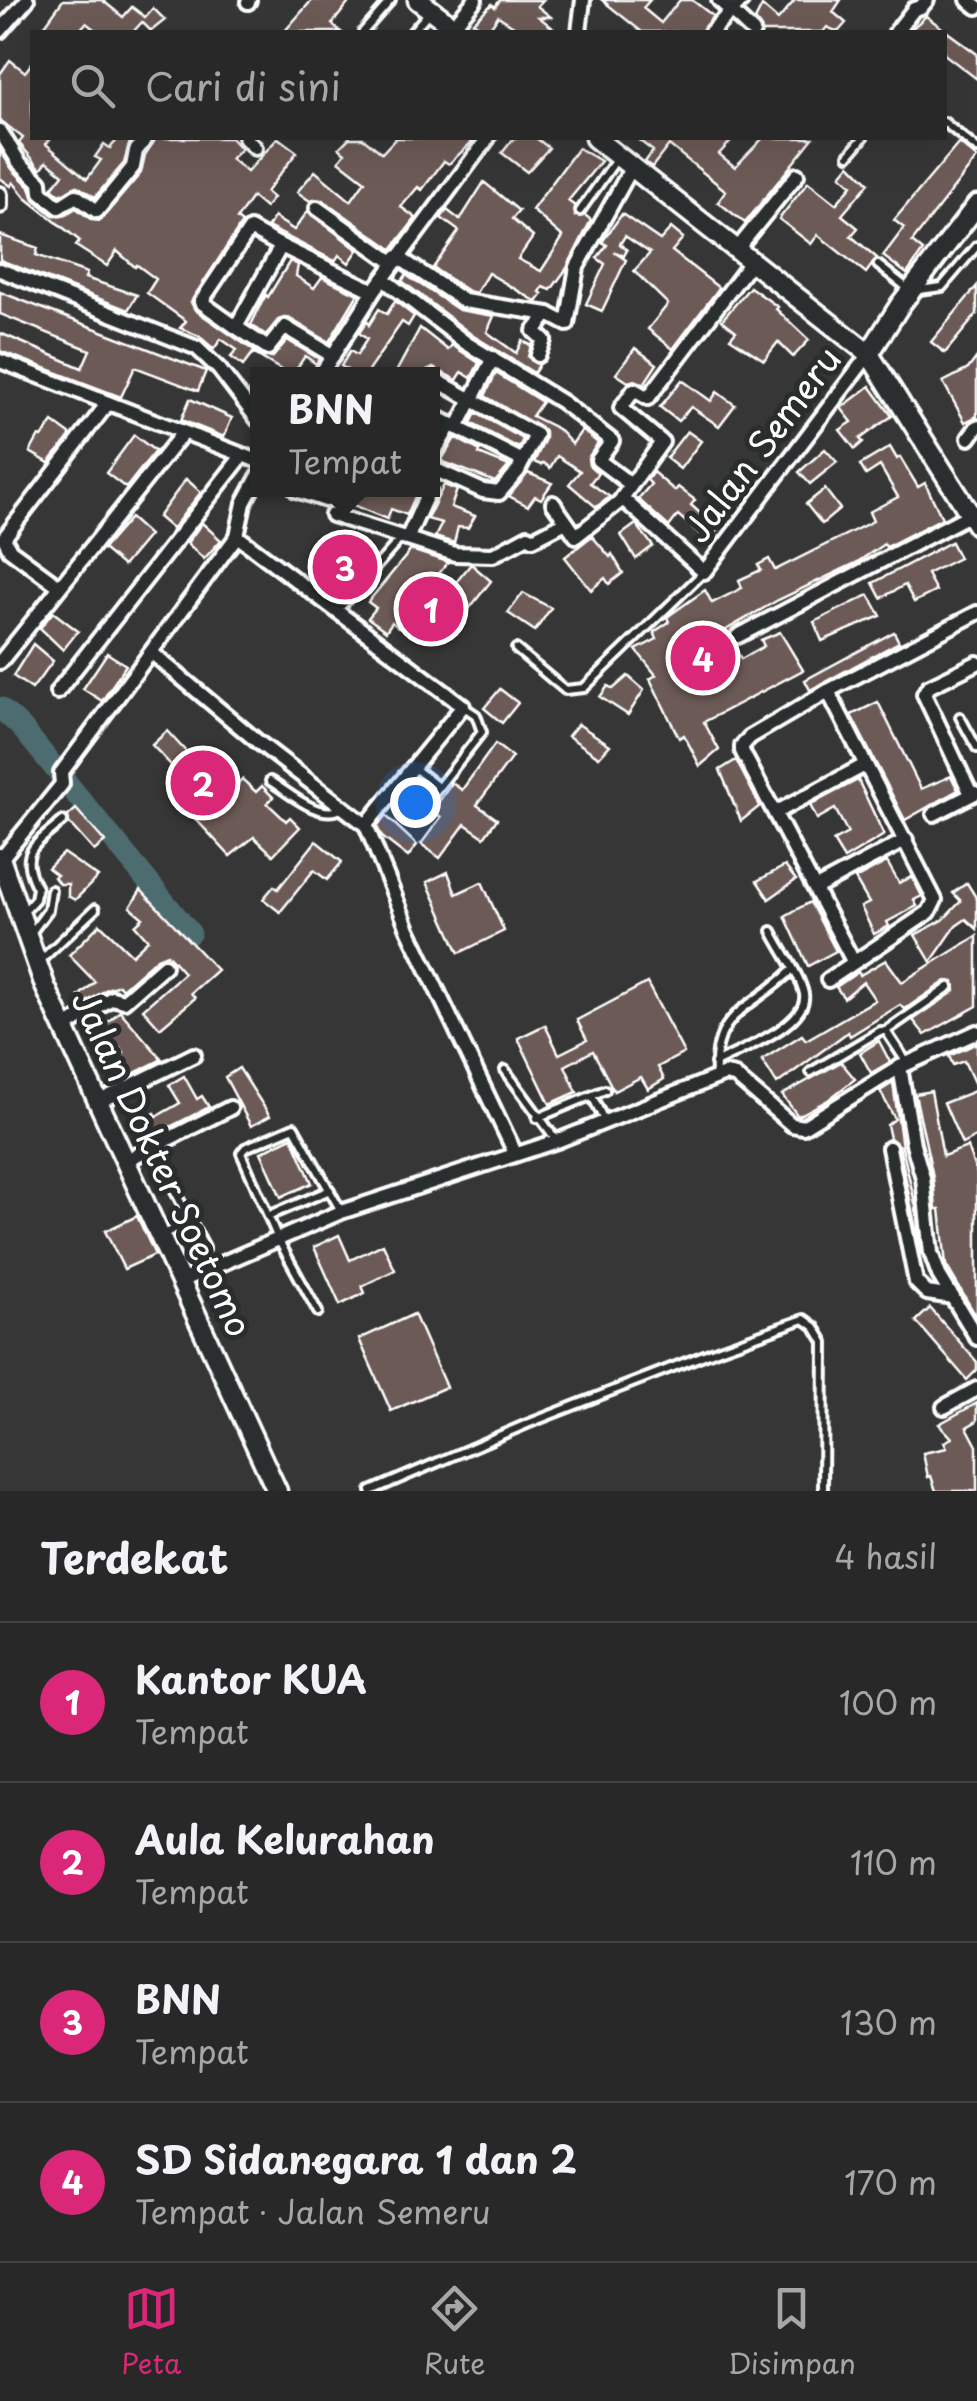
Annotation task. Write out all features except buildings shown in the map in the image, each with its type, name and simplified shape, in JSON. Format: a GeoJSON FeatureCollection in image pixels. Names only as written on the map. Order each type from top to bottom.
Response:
{"type":"FeatureCollection","features":[{"type":"Feature","properties":{"kind":"street"},"geometry":{"type":"LineString","coordinates":[[3,22],[27,0]]}},
{"type":"Feature","properties":{"kind":"street"},"geometry":{"type":"LineString","coordinates":[[424,5],[456,30],[475,0]]}},
{"type":"Feature","properties":{"kind":"street"},"geometry":{"type":"LineString","coordinates":[[578,30],[583,0]]}},
{"type":"Feature","properties":{"kind":"street"},"geometry":{"type":"LineString","coordinates":[[719,0],[751,30]]}},
{"type":"Feature","properties":{"kind":"street"},"geometry":{"type":"LineString","coordinates":[[713,30],[742,0]]}},
{"type":"Feature","properties":{"kind":"street"},"geometry":{"type":"LineString","coordinates":[[898,30],[927,0]]}},
{"type":"Feature","properties":{"kind":"street"},"geometry":{"type":"LineString","coordinates":[[968,0],[977,8]]}},
{"type":"Feature","properties":{"kind":"street"},"geometry":{"type":"LineString","coordinates":[[0,132],[19,162],[40,182],[41,192],[55,204],[62,206],[74,195],[98,210],[133,167],[136,150],[144,140]]}},
{"type":"Feature","properties":{"kind":"street"},"geometry":{"type":"LineString","coordinates":[[246,140],[256,148]]}},
{"type":"Feature","properties":{"kind":"street"},"geometry":{"type":"LineString","coordinates":[[326,367],[378,285],[486,140]]}},
{"type":"Feature","properties":{"kind":"street"},"geometry":{"type":"LineString","coordinates":[[317,208],[464,301],[548,314],[567,324],[577,267],[612,148],[869,354],[975,516],[738,636]]}},
{"type":"Feature","properties":{"kind":"street"},"geometry":{"type":"LineString","coordinates":[[553,504],[576,536],[623,499],[662,442],[621,408],[634,390],[648,398],[798,175]]}},
{"type":"Feature","properties":{"kind":"street"},"geometry":{"type":"LineString","coordinates":[[0,194],[0,206]]}},
{"type":"Feature","properties":{"kind":"street"},"geometry":{"type":"LineString","coordinates":[[869,354],[911,290],[977,205]]}},
{"type":"Feature","properties":{"kind":"street"},"geometry":{"type":"LineString","coordinates":[[333,356],[285,327],[268,348],[201,302],[250,229],[281,246],[378,285],[562,402],[612,441],[598,460],[630,484]]}},
{"type":"Feature","properties":{"kind":"street"},"geometry":{"type":"LineString","coordinates":[[236,327],[281,246]]}},
{"type":"Feature","properties":{"kind":"street"},"geometry":{"type":"LineString","coordinates":[[0,270],[197,348],[220,369],[250,409]]}},
{"type":"Feature","properties":{"kind":"street"},"geometry":{"type":"LineString","coordinates":[[538,355],[544,340],[534,332],[548,314]]}},
{"type":"Feature","properties":{"kind":"street","name":"Jalan Semeru"},"geometry":{"type":"LineString","coordinates":[[704,572],[869,354]]}},
{"type":"Feature","properties":{"kind":"street"},"geometry":{"type":"LineString","coordinates":[[440,445],[493,358]]}},
{"type":"Feature","properties":{"kind":"street"},"geometry":{"type":"LineString","coordinates":[[0,362],[250,458]]}},
{"type":"Feature","properties":{"kind":"street"},"geometry":{"type":"LineString","coordinates":[[440,383],[536,435],[510,483],[494,494],[440,475]]}},
{"type":"Feature","properties":{"kind":"street"},"geometry":{"type":"LineString","coordinates":[[59,586],[10,550],[4,538],[108,404]]}},
{"type":"Feature","properties":{"kind":"street"},"geometry":{"type":"LineString","coordinates":[[440,420],[523,461]]}},
{"type":"Feature","properties":{"kind":"street"},"geometry":{"type":"LineString","coordinates":[[0,662],[182,434]]}},
{"type":"Feature","properties":{"kind":"street"},"geometry":{"type":"LineString","coordinates":[[57,692],[242,456]]}},
{"type":"Feature","properties":{"kind":"street"},"geometry":{"type":"LineString","coordinates":[[0,858],[238,536],[250,492]]}},
{"type":"Feature","properties":{"kind":"street"},"geometry":{"type":"LineString","coordinates":[[404,538],[425,497]]}},
{"type":"Feature","properties":{"kind":"street"},"geometry":{"type":"LineString","coordinates":[[623,499],[704,572]]}},
{"type":"Feature","properties":{"kind":"street"},"geometry":{"type":"LineString","coordinates":[[332,515],[459,552],[493,555],[566,522]]}},
{"type":"Feature","properties":{"kind":"street"},"geometry":{"type":"LineString","coordinates":[[238,536],[463,706],[366,825]]}},
{"type":"Feature","properties":{"kind":"street"},"geometry":{"type":"LineString","coordinates":[[853,961],[742,746],[750,737],[828,691],[977,613]]}},
{"type":"Feature","properties":{"kind":"street"},"geometry":{"type":"LineString","coordinates":[[152,653],[366,825],[408,929],[515,1153]]}},
{"type":"Feature","properties":{"kind":"street"},"geometry":{"type":"LineString","coordinates":[[934,814],[974,793],[924,694],[928,687],[977,663]]}},
{"type":"Feature","properties":{"kind":"street"},"geometry":{"type":"LineString","coordinates":[[828,691],[934,894],[935,907],[828,980]]}},
{"type":"Feature","properties":{"kind":"street"},"geometry":{"type":"LineString","coordinates":[[775,813],[865,765]]}},
{"type":"Feature","properties":{"kind":"street"},"geometry":{"type":"LineString","coordinates":[[816,888],[906,840]]}},
{"type":"Feature","properties":{"kind":"street","name":"Jalan Dokter Soetomo"},"geometry":{"type":"LineString","coordinates":[[0,858],[36,965],[277,1491]]}},
{"type":"Feature","properties":{"kind":"street"},"geometry":{"type":"LineString","coordinates":[[64,1028],[113,998],[124,1002],[164,966]]}},
{"type":"Feature","properties":{"kind":"street"},"geometry":{"type":"LineString","coordinates":[[178,1282],[342,1212],[556,1140],[726,1074],[735,1076],[792,1124],[803,1127],[904,1066],[977,1032]]}},
{"type":"Feature","properties":{"kind":"street"},"geometry":{"type":"LineString","coordinates":[[98,1102],[194,1055]]}},
{"type":"Feature","properties":{"kind":"street"},"geometry":{"type":"LineString","coordinates":[[904,1066],[931,1252],[939,1275],[977,1338]]}},
{"type":"Feature","properties":{"kind":"street"},"geometry":{"type":"LineString","coordinates":[[125,1161],[230,1108]]}},
{"type":"Feature","properties":{"kind":"street"},"geometry":{"type":"LineString","coordinates":[[889,1148],[920,1288],[926,1293],[953,1297]]}},
{"type":"Feature","properties":{"kind":"street"},"geometry":{"type":"LineString","coordinates":[[912,1260],[931,1252]]}},
{"type":"Feature","properties":{"kind":"street"},"geometry":{"type":"LineString","coordinates":[[944,1407],[977,1389]]}},
{"type":"Feature","properties":{"kind":"lane"},"geometry":{"type":"LineString","coordinates":[[365,30],[390,0]]}},
{"type":"Feature","properties":{"kind":"lane"},"geometry":{"type":"LineString","coordinates":[[413,30],[424,5]]}},
{"type":"Feature","properties":{"kind":"lane"},"geometry":{"type":"LineString","coordinates":[[947,124],[977,149]]}},
{"type":"Feature","properties":{"kind":"lane"},"geometry":{"type":"LineString","coordinates":[[849,155],[861,140]]}},
{"type":"Feature","properties":{"kind":"lane"},"geometry":{"type":"LineString","coordinates":[[580,211],[612,148]]}},
{"type":"Feature","properties":{"kind":"lane"},"geometry":{"type":"LineString","coordinates":[[878,265],[911,290],[942,287],[977,246]]}},
{"type":"Feature","properties":{"kind":"lane"},"geometry":{"type":"LineString","coordinates":[[337,611],[404,538]]}},
{"type":"Feature","properties":{"kind":"lane"},"geometry":{"type":"LineString","coordinates":[[516,649],[565,690],[584,688],[704,572]]}},
{"type":"Feature","properties":{"kind":"lane"},"geometry":{"type":"LineString","coordinates":[[416,816],[482,732],[476,715],[463,706]]}},
{"type":"Feature","properties":{"kind":"lane"},"geometry":{"type":"LineString","coordinates":[[960,717],[977,748]]}},
{"type":"Feature","properties":{"kind":"lane"},"geometry":{"type":"LineString","coordinates":[[413,768],[438,787]]}},
{"type":"Feature","properties":{"kind":"lane"},"geometry":{"type":"LineString","coordinates":[[270,781],[320,812],[333,813],[342,808]]}},
{"type":"Feature","properties":{"kind":"lane"},"geometry":{"type":"LineString","coordinates":[[20,916],[35,899],[37,888],[27,869],[32,848],[63,822]]}},
{"type":"Feature","properties":{"kind":"lane"},"geometry":{"type":"LineString","coordinates":[[26,938],[48,910],[51,890]]}},
{"type":"Feature","properties":{"kind":"lane"},"geometry":{"type":"LineString","coordinates":[[36,965],[96,910]]}},
{"type":"Feature","properties":{"kind":"lane"},"geometry":{"type":"LineString","coordinates":[[715,1062],[762,1040],[797,1017],[804,998],[772,931]]}},
{"type":"Feature","properties":{"kind":"lane"},"geometry":{"type":"LineString","coordinates":[[716,1078],[715,1062],[723,1026],[792,970]]}},
{"type":"Feature","properties":{"kind":"lane"},"geometry":{"type":"LineString","coordinates":[[810,1072],[873,1033],[886,1031],[949,987]]}},
{"type":"Feature","properties":{"kind":"lane"},"geometry":{"type":"LineString","coordinates":[[886,1031],[904,1066]]}},
{"type":"Feature","properties":{"kind":"lane"},"geometry":{"type":"LineString","coordinates":[[505,1070],[556,1140]]}},
{"type":"Feature","properties":{"kind":"lane"},"geometry":{"type":"LineString","coordinates":[[537,1118],[604,1090]]}},
{"type":"Feature","properties":{"kind":"lane"},"geometry":{"type":"LineString","coordinates":[[592,1096],[604,1122]]}},
{"type":"Feature","properties":{"kind":"lane"},"geometry":{"type":"LineString","coordinates":[[318,1312],[278,1240],[242,1153],[294,1127],[342,1212]]}},
{"type":"Feature","properties":{"kind":"lane"},"geometry":{"type":"LineString","coordinates":[[169,1180],[205,1248]]}},
{"type":"Feature","properties":{"kind":"lane"},"geometry":{"type":"LineString","coordinates":[[268,1216],[330,1190]]}},
{"type":"Feature","properties":{"kind":"lane"},"geometry":{"type":"LineString","coordinates":[[158,1236],[191,1221]]}},
{"type":"Feature","properties":{"kind":"lane"},"geometry":{"type":"LineString","coordinates":[[371,1491],[554,1414],[804,1320],[821,1333],[824,1342],[823,1491]]}},
{"type":"Feature","properties":{"kind":"waterway"},"geometry":{"type":"LineString","coordinates":[[0,708],[21,727],[190,933]]}},
{"type":"Feature","properties":{"kind":"place","name":"BNN"},"geometry":{"type":"Point","coordinates":[345,567]}},
{"type":"Feature","properties":{"kind":"place","name":"Kantor KUA"},"geometry":{"type":"Point","coordinates":[431,609]}},
{"type":"Feature","properties":{"kind":"place","name":"SD Sidanegara 1 dan 2"},"geometry":{"type":"Point","coordinates":[703,658]}},
{"type":"Feature","properties":{"kind":"place","name":"Aula Kelurahan"},"geometry":{"type":"Point","coordinates":[203,783]}}]}
